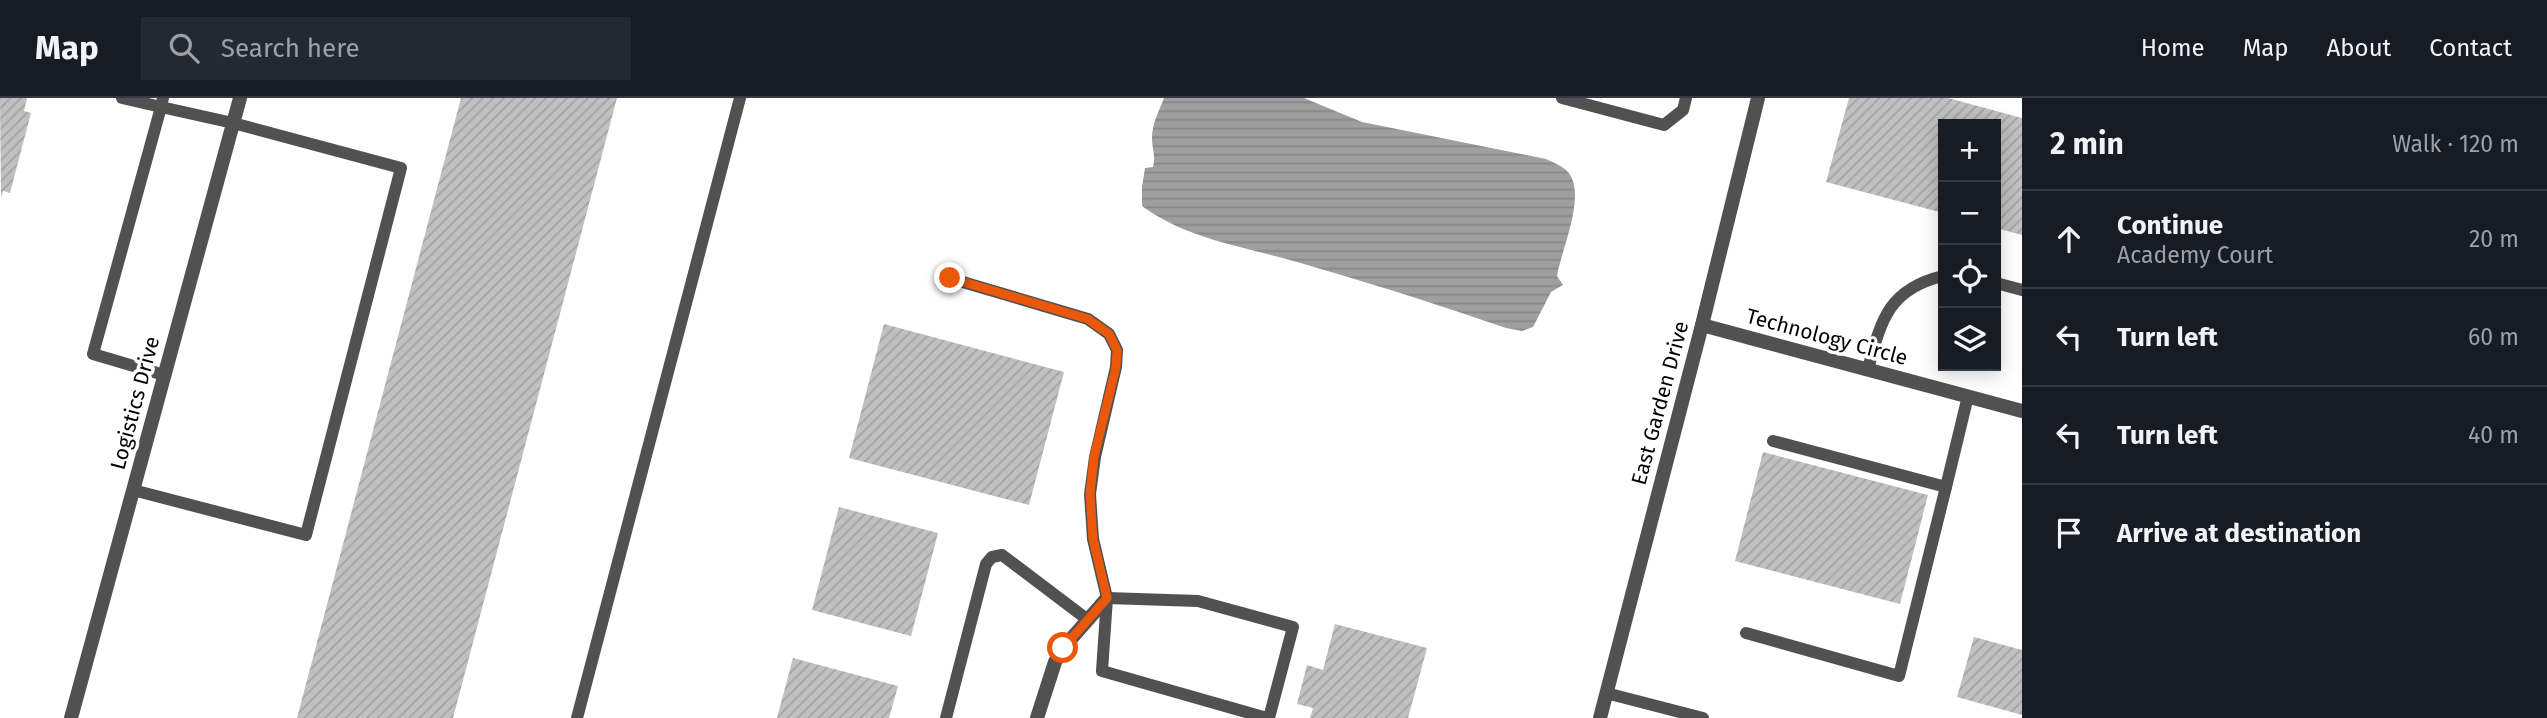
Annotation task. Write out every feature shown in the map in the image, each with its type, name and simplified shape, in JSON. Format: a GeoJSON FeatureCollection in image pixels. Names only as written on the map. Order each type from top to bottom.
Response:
{"type":"FeatureCollection","features":[{"type":"Feature","properties":{"kind":"street","name":"Logistics Drive"},"geometry":{"type":"LineString","coordinates":[[71,718],[240,98]]}},
{"type":"Feature","properties":{"kind":"street","name":"East Garden Drive"},"geometry":{"type":"LineString","coordinates":[[1600,718],[1758,98]]}},
{"type":"Feature","properties":{"kind":"street","name":"Technology Circle"},"geometry":{"type":"LineString","coordinates":[[1702,325],[2022,411]]}},
{"type":"Feature","properties":{"kind":"street"},"geometry":{"type":"LineString","coordinates":[[1038,718],[1055,662],[1107,598]]}},
{"type":"Feature","properties":{"kind":"lane"},"geometry":{"type":"LineString","coordinates":[[122,98],[162,103],[401,168],[306,535],[134,490]]}},
{"type":"Feature","properties":{"kind":"lane"},"geometry":{"type":"LineString","coordinates":[[577,718],[740,98]]}},
{"type":"Feature","properties":{"kind":"lane"},"geometry":{"type":"LineString","coordinates":[[1562,98],[1664,125],[1683,110],[1686,98]]}},
{"type":"Feature","properties":{"kind":"lane"},"geometry":{"type":"LineString","coordinates":[[162,103],[93,354],[164,374]]}},
{"type":"Feature","properties":{"kind":"lane"},"geometry":{"type":"LineString","coordinates":[[1868,369],[1880,325],[1889,307],[1909,290],[1938,277]]}},
{"type":"Feature","properties":{"kind":"lane"},"geometry":{"type":"LineString","coordinates":[[950,278],[1088,319],[1109,334],[1117,350],[1116,367],[1094,457],[1090,494],[1093,539],[1107,598],[1102,671],[1268,718],[1293,627],[1198,601],[1107,598]]}},
{"type":"Feature","properties":{"kind":"lane"},"geometry":{"type":"LineString","coordinates":[[2001,284],[2022,290]]}},
{"type":"Feature","properties":{"kind":"lane"},"geometry":{"type":"LineString","coordinates":[[1746,633],[1899,676],[1968,396]]}},
{"type":"Feature","properties":{"kind":"lane"},"geometry":{"type":"LineString","coordinates":[[1773,441],[1946,487]]}},
{"type":"Feature","properties":{"kind":"lane"},"geometry":{"type":"LineString","coordinates":[[946,718],[986,564],[992,557],[1002,555],[1088,620]]}},
{"type":"Feature","properties":{"kind":"lane"},"geometry":{"type":"LineString","coordinates":[[1606,693],[1703,718]]}},
{"type":"Feature","properties":{"kind":"shaded area"},"geometry":{"type":"Polygon","coordinates":[[[1164,98],[1304,98],[1362,122],[1546,159],[1559,165],[1572,180],[1575,192],[1572,221],[1557,276],[1563,285],[1551,292],[1533,327],[1522,331],[1323,270],[1217,241],[1178,227],[1142,206],[1145,168],[1153,167],[1154,163],[1153,128],[1164,98]]]}},
{"type":"Feature","properties":{"kind":"building"},"geometry":{"type":"Polygon","coordinates":[[[0,98],[27,98],[24,111],[31,113],[10,193],[3,191],[1,198],[0,98]]]}},
{"type":"Feature","properties":{"kind":"building"},"geometry":{"type":"Polygon","coordinates":[[[461,98],[617,98],[453,718],[297,718],[461,98]]]}},
{"type":"Feature","properties":{"kind":"building"},"geometry":{"type":"Polygon","coordinates":[[[1849,98],[1948,98],[2022,118],[2022,235],[2001,229],[2001,119],[1938,119],[1938,212],[1826,182],[1849,98]]]}},
{"type":"Feature","properties":{"kind":"building"},"geometry":{"type":"Polygon","coordinates":[[[884,324],[1064,372],[1029,505],[849,458],[884,324]]]}},
{"type":"Feature","properties":{"kind":"building"},"geometry":{"type":"Polygon","coordinates":[[[1763,452],[1928,495],[1900,604],[1735,561],[1763,452]]]}},
{"type":"Feature","properties":{"kind":"building"},"geometry":{"type":"Polygon","coordinates":[[[839,507],[938,533],[911,636],[812,610],[839,507]]]}},
{"type":"Feature","properties":{"kind":"building"},"geometry":{"type":"Polygon","coordinates":[[[1335,624],[1427,648],[1408,718],[1310,718],[1313,708],[1297,704],[1307,665],[1323,670],[1335,624]]]}},
{"type":"Feature","properties":{"kind":"building"},"geometry":{"type":"Polygon","coordinates":[[[1974,637],[2022,650],[2022,715],[1957,697],[1974,637]]]}},
{"type":"Feature","properties":{"kind":"building"},"geometry":{"type":"Polygon","coordinates":[[[793,658],[898,686],[889,718],[777,718],[793,658]]]}},
{"type":"Feature","properties":{"kind":"route"},"geometry":{"type":"LineString","coordinates":[[950,278],[1088,319],[1109,334],[1117,350],[1116,367],[1094,457],[1090,494],[1093,539],[1107,598],[1063,648]]}}]}
